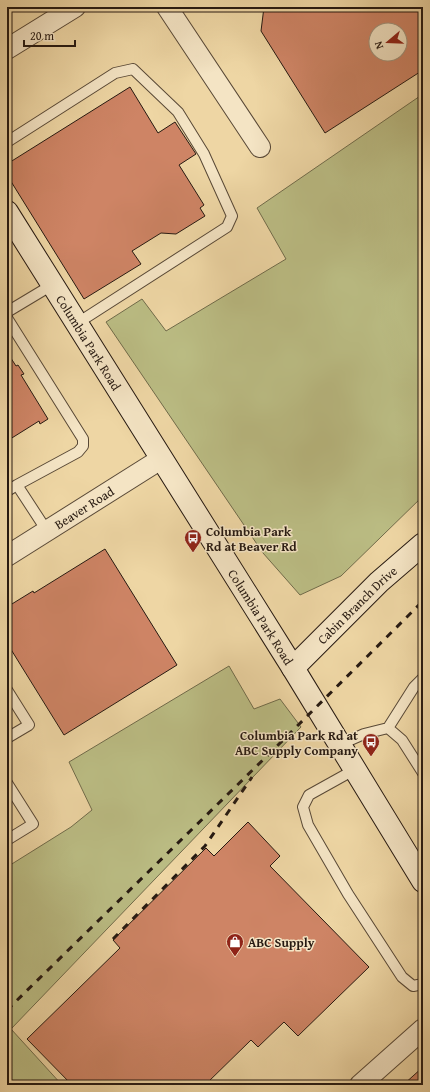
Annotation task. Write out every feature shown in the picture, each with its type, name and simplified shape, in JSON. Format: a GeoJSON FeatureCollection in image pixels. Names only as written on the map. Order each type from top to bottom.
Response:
{"type":"FeatureCollection","features":[{"type":"Feature","properties":{"kind":"street"},"geometry":{"type":"LineString","coordinates":[[7,49],[75,7]]}},
{"type":"Feature","properties":{"kind":"street"},"geometry":{"type":"LineString","coordinates":[[167,7],[260,147]]}},
{"type":"Feature","properties":{"kind":"street","name":"Columbia Park Road"},"geometry":{"type":"LineString","coordinates":[[7,212],[293,668],[338,745],[423,881]]}},
{"type":"Feature","properties":{"kind":"street","name":"Beaver Road"},"geometry":{"type":"LineString","coordinates":[[7,556],[161,459]]}},
{"type":"Feature","properties":{"kind":"street","name":"Cabin Branch Drive"},"geometry":{"type":"LineString","coordinates":[[293,668],[379,582],[423,544]]}},
{"type":"Feature","properties":{"kind":"street"},"geometry":{"type":"LineString","coordinates":[[360,1085],[423,1029]]}},
{"type":"Feature","properties":{"kind":"lane"},"geometry":{"type":"LineString","coordinates":[[7,142],[115,74],[133,69],[178,112],[204,154],[232,216],[227,227],[76,324]]}},
{"type":"Feature","properties":{"kind":"lane"},"geometry":{"type":"LineString","coordinates":[[7,312],[52,285]]}},
{"type":"Feature","properties":{"kind":"lane"},"geometry":{"type":"LineString","coordinates":[[7,318],[83,439],[83,446],[78,452],[7,491]]}},
{"type":"Feature","properties":{"kind":"lane"},"geometry":{"type":"LineString","coordinates":[[17,485],[47,531]]}},
{"type":"Feature","properties":{"kind":"lane"},"geometry":{"type":"LineString","coordinates":[[338,745],[364,734],[388,728],[414,687],[423,678]]}},
{"type":"Feature","properties":{"kind":"lane"},"geometry":{"type":"LineString","coordinates":[[7,690],[29,725],[7,738]]}},
{"type":"Feature","properties":{"kind":"lane"},"geometry":{"type":"LineString","coordinates":[[388,728],[402,740],[423,773]]}},
{"type":"Feature","properties":{"kind":"lane"},"geometry":{"type":"LineString","coordinates":[[354,770],[309,796],[303,807],[308,825],[348,894],[402,977],[413,986],[423,984]]}},
{"type":"Feature","properties":{"kind":"lane"},"geometry":{"type":"LineString","coordinates":[[7,783],[33,824],[7,840]]}},
{"type":"Feature","properties":{"kind":"green space"},"geometry":{"type":"Polygon","coordinates":[[[423,94],[423,496],[341,576],[300,595],[263,553],[106,322],[142,299],[166,331],[286,259],[257,208],[423,94]]]}},
{"type":"Feature","properties":{"kind":"green space"},"geometry":{"type":"Polygon","coordinates":[[[229,666],[254,709],[280,699],[301,727],[11,1029],[62,1085],[7,1085],[7,867],[71,827],[92,810],[69,762],[229,666]]]}},
{"type":"Feature","properties":{"kind":"building"},"geometry":{"type":"Polygon","coordinates":[[[264,7],[423,7],[423,70],[325,133],[261,31],[264,7]]]}},
{"type":"Feature","properties":{"kind":"building"},"geometry":{"type":"Polygon","coordinates":[[[130,87],[158,133],[175,122],[196,154],[179,165],[204,205],[200,208],[205,216],[176,234],[161,233],[132,251],[141,264],[84,299],[7,175],[7,164],[130,87]]]}},
{"type":"Feature","properties":{"kind":"building"},"geometry":{"type":"Polygon","coordinates":[[[7,352],[16,366],[18,365],[24,374],[21,375],[48,419],[40,424],[39,421],[7,441],[7,352]]]}},
{"type":"Feature","properties":{"kind":"building"},"geometry":{"type":"Polygon","coordinates":[[[105,549],[177,665],[64,735],[7,643],[7,607],[33,591],[34,593],[105,549]]]}},
{"type":"Feature","properties":{"kind":"building","name":"ABC Supply"},"geometry":{"type":"Polygon","coordinates":[[[248,822],[280,856],[270,866],[369,967],[298,1036],[284,1022],[258,1047],[251,1040],[205,1085],[72,1085],[27,1039],[120,948],[113,940],[206,848],[214,856],[248,822]]]}},
{"type":"Feature","properties":{"kind":"building"},"geometry":{"type":"Polygon","coordinates":[[[423,1067],[423,1085],[403,1085],[423,1067]]]}},
{"type":"Feature","properties":{"kind":"railway"},"geometry":{"type":"LineString","coordinates":[[7,1010],[423,601]]}},
{"type":"Feature","properties":{"kind":"railway"},"geometry":{"type":"LineString","coordinates":[[113,939],[205,846],[252,777]]}},
{"type":"Feature","properties":{"kind":"place","name":"Columbia Park Rd at Beaver Rd"},"geometry":{"type":"Point","coordinates":[193,553]}},
{"type":"Feature","properties":{"kind":"place","name":"Columbia Park Rd at ABC Supply Company"},"geometry":{"type":"Point","coordinates":[371,757]}},
{"type":"Feature","properties":{"kind":"place","name":"ABC Supply"},"geometry":{"type":"Point","coordinates":[235,957]}}]}
